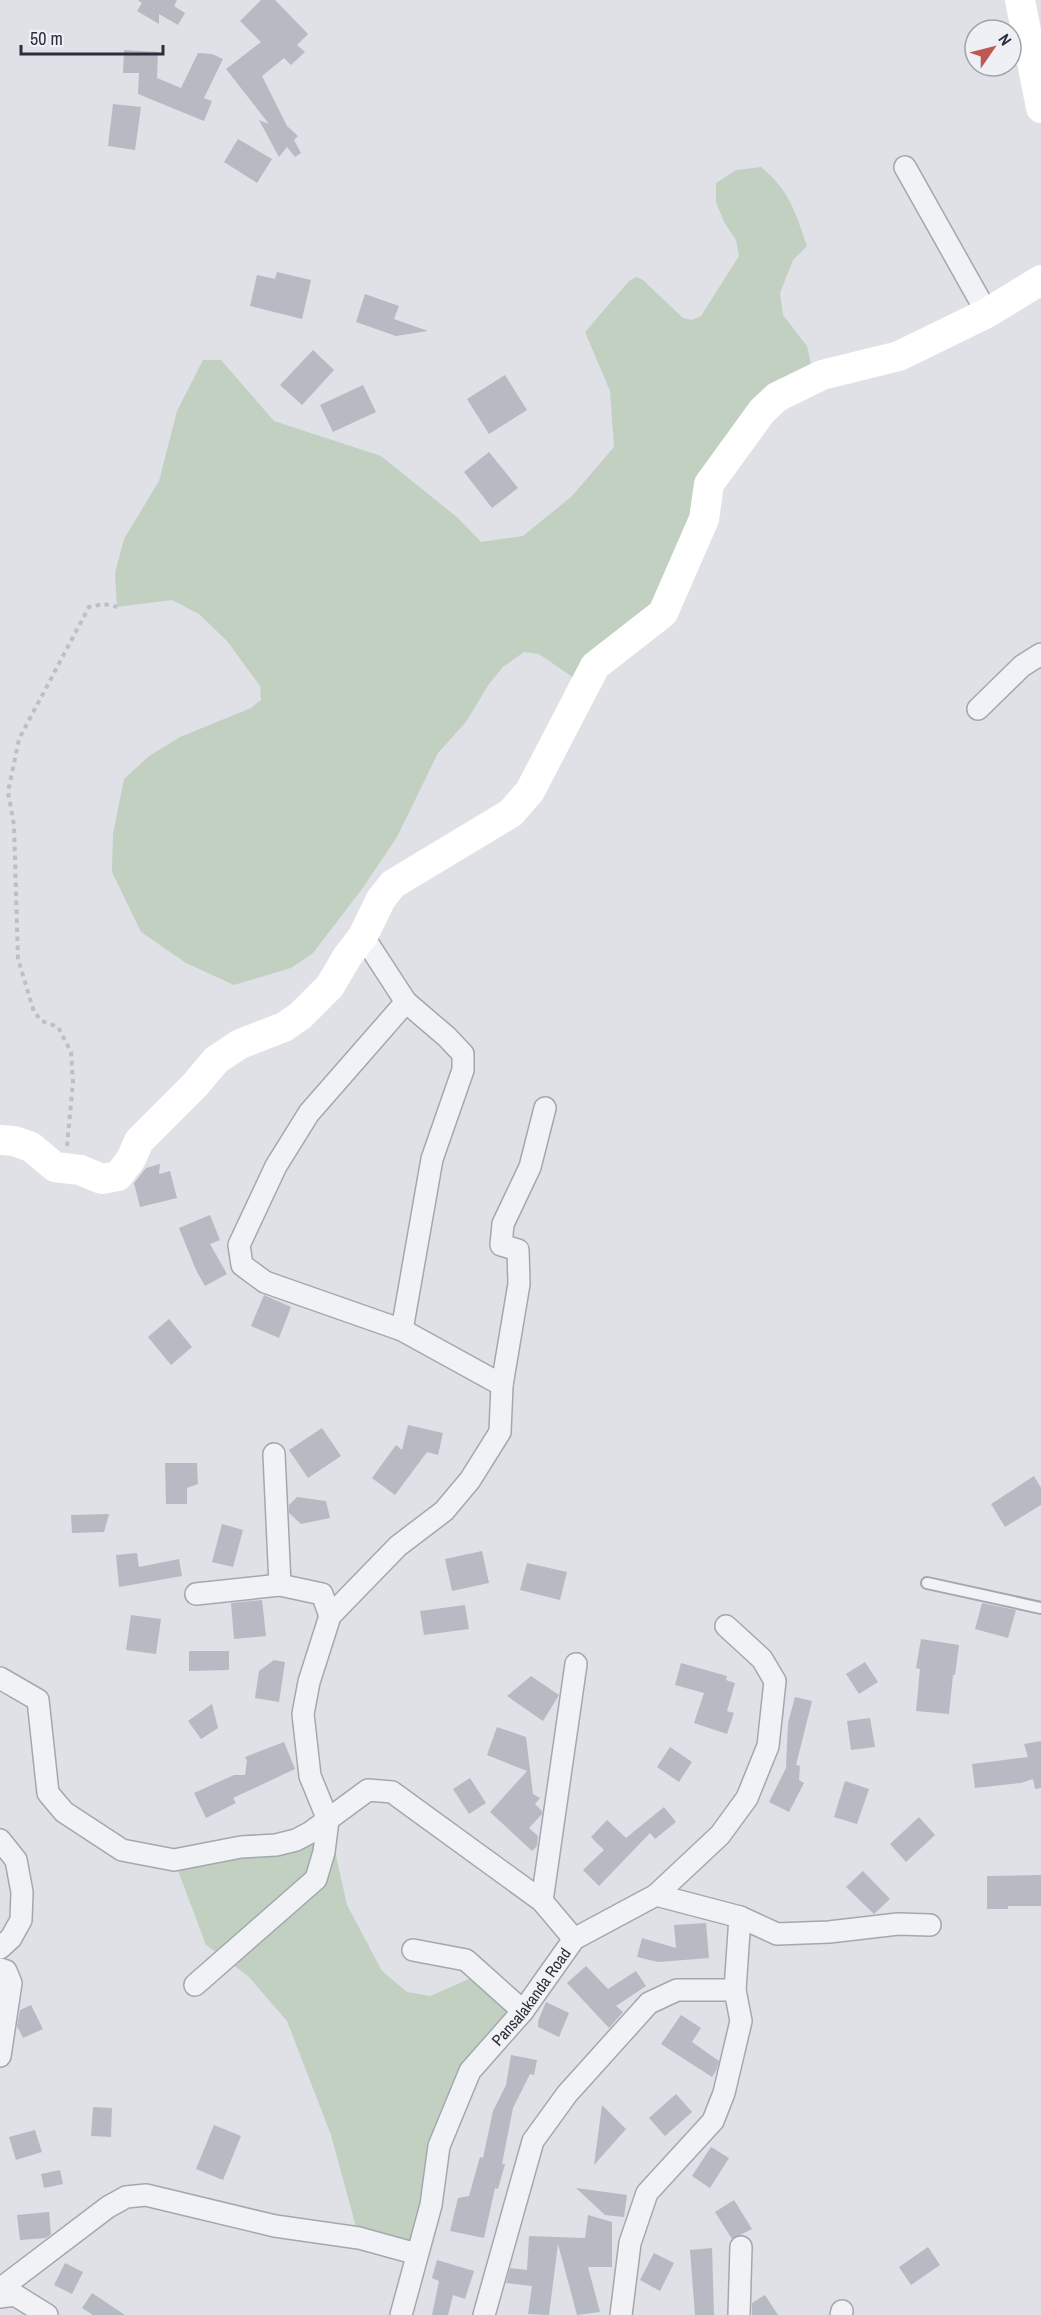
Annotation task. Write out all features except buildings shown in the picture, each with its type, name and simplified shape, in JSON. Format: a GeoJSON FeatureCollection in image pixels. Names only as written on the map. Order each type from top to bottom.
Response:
{"type":"FeatureCollection","features":[{"type":"Feature","properties":{"kind":"street"},"geometry":{"type":"LineString","coordinates":[[1020,0],[1041,108]]}},
{"type":"Feature","properties":{"kind":"street"},"geometry":{"type":"LineString","coordinates":[[905,167],[987,313]]}},
{"type":"Feature","properties":{"kind":"street"},"geometry":{"type":"LineString","coordinates":[[0,1140],[14,1141],[31,1147],[56,1167],[80,1170],[102,1179],[118,1176],[131,1159],[139,1141],[195,1085],[216,1060],[240,1044],[284,1028],[300,1016],[330,986],[363,936],[381,899],[393,884],[511,813],[530,791],[595,666],[663,613],[704,519],[709,484],[762,411],[777,397],[822,375],[899,356],[987,313],[1041,280]]}},
{"type":"Feature","properties":{"kind":"street"},"geometry":{"type":"LineString","coordinates":[[978,709],[1023,666],[1041,654]]}},
{"type":"Feature","properties":{"kind":"street"},"geometry":{"type":"LineString","coordinates":[[363,936],[406,1002],[463,1054],[463,1070],[432,1159],[402,1330]]}},
{"type":"Feature","properties":{"kind":"street"},"geometry":{"type":"LineString","coordinates":[[406,1002],[309,1113],[276,1166],[239,1245],[242,1265],[264,1282],[402,1330],[502,1385]]}},
{"type":"Feature","properties":{"kind":"street"},"geometry":{"type":"LineString","coordinates":[[195,1985],[316,1879],[324,1852],[328,1820],[310,1776],[303,1713],[309,1682],[330,1616],[398,1546],[444,1511],[470,1480],[500,1432],[502,1385],[519,1284],[518,1250],[501,1245],[503,1224],[530,1167],[545,1108]]}},
{"type":"Feature","properties":{"kind":"street"},"geometry":{"type":"LineString","coordinates":[[274,1454],[280,1586]]}},
{"type":"Feature","properties":{"kind":"street"},"geometry":{"type":"LineString","coordinates":[[196,1594],[280,1586],[322,1594],[330,1616]]}},
{"type":"Feature","properties":{"kind":"street","name":"Pansalakanda Road"},"geometry":{"type":"LineString","coordinates":[[401,2315],[431,2205],[439,2146],[471,2071],[523,2011],[574,1939],[656,1895],[720,1835],[747,1798],[768,1746],[775,1681],[762,1659],[726,1626]]}},
{"type":"Feature","properties":{"kind":"street"},"geometry":{"type":"LineString","coordinates":[[542,1901],[576,1665]]}},
{"type":"Feature","properties":{"kind":"street"},"geometry":{"type":"LineString","coordinates":[[0,1678],[38,1700],[48,1793],[64,1812],[122,1850],[174,1860],[240,1847],[276,1845],[296,1840],[328,1820],[368,1790],[392,1792],[542,1901],[574,1939]]}},
{"type":"Feature","properties":{"kind":"street"},"geometry":{"type":"LineString","coordinates":[[0,1840],[16,1860],[22,1892],[21,1920],[11,1938],[0,1948]]}},
{"type":"Feature","properties":{"kind":"street"},"geometry":{"type":"LineString","coordinates":[[656,1895],[740,1917],[777,1934],[848,1930],[898,1924],[930,1925]]}},
{"type":"Feature","properties":{"kind":"street"},"geometry":{"type":"LineString","coordinates":[[621,2315],[630,2243],[647,2193],[713,2121],[724,2093],[741,2021],[735,1990],[740,1917]]}},
{"type":"Feature","properties":{"kind":"street"},"geometry":{"type":"LineString","coordinates":[[413,1950],[466,1960],[523,2011]]}},
{"type":"Feature","properties":{"kind":"street"},"geometry":{"type":"LineString","coordinates":[[0,1969],[6,1971],[11,1983],[0,2056]]}},
{"type":"Feature","properties":{"kind":"street"},"geometry":{"type":"LineString","coordinates":[[484,2315],[533,2141],[567,2094],[649,2003],[677,1990],[735,1990]]}},
{"type":"Feature","properties":{"kind":"street"},"geometry":{"type":"LineString","coordinates":[[0,2289],[108,2207],[126,2197],[146,2195],[275,2226],[359,2238],[417,2254]]}},
{"type":"Feature","properties":{"kind":"street"},"geometry":{"type":"LineString","coordinates":[[739,2315],[741,2247]]}},
{"type":"Feature","properties":{"kind":"street"},"geometry":{"type":"LineString","coordinates":[[0,2297],[15,2295],[47,2315]]}},
{"type":"Feature","properties":{"kind":"lane"},"geometry":{"type":"LineString","coordinates":[[927,1583],[1041,1608]]}},
{"type":"Feature","properties":{"kind":"path"},"geometry":{"type":"LineString","coordinates":[[56,1167],[67,1150],[73,1082],[71,1052],[58,1027],[42,1022],[34,1012],[18,959],[14,825],[8,792],[19,739],[89,607],[104,604],[117,607]]}},
{"type":"Feature","properties":{"kind":"green space"},"geometry":{"type":"Polygon","coordinates":[[[761,167],[785,194],[795,212],[807,246],[793,260],[780,293],[783,315],[807,346],[811,364],[762,411],[663,613],[584,685],[539,654],[524,652],[503,667],[489,684],[466,722],[438,753],[397,837],[362,889],[313,953],[291,968],[234,985],[186,963],[141,932],[112,872],[113,834],[124,779],[149,756],[180,737],[251,708],[261,700],[260,686],[227,641],[199,614],[172,600],[117,607],[115,573],[124,539],[159,481],[177,411],[203,360],[221,360],[274,421],[381,456],[458,518],[481,542],[523,536],[572,496],[614,447],[610,391],[585,332],[629,281],[636,277],[643,280],[683,318],[692,320],[701,316],[739,256],[736,240],[724,222],[716,202],[716,183],[736,170],[761,167]]]}},
{"type":"Feature","properties":{"kind":"green space"},"geometry":{"type":"Polygon","coordinates":[[[328,1820],[347,1905],[382,1971],[407,1992],[430,1996],[471,1978],[523,2011],[470,2071],[417,2254],[359,2238],[331,2135],[287,2021],[248,1976],[206,1945],[174,1860],[328,1820]]]}}]}
